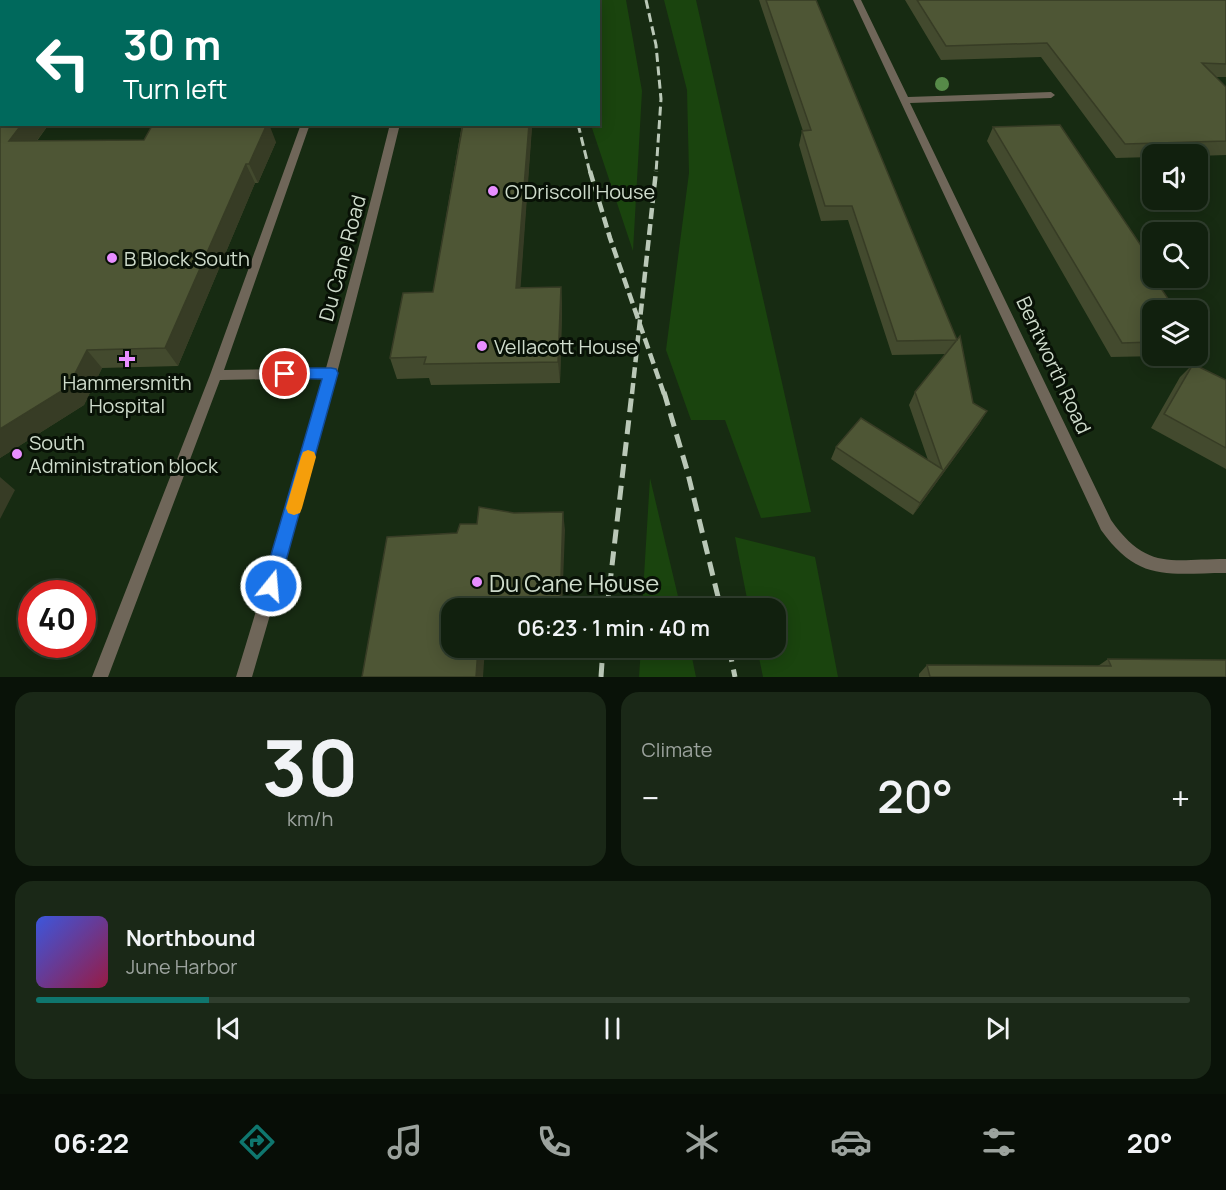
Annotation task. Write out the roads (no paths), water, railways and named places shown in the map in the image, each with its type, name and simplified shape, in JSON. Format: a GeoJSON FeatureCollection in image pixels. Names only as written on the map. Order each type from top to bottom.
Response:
{"type":"FeatureCollection","features":[{"type":"Feature","properties":{"kind":"street","name":"Bentworth Road"},"geometry":{"type":"LineString","coordinates":[[857,0],[1106,525],[1119,544],[1134,557],[1155,564],[1226,566]]}},
{"type":"Feature","properties":{"kind":"street"},"geometry":{"type":"LineString","coordinates":[[906,100],[1051,95]]}},
{"type":"Feature","properties":{"kind":"street"},"geometry":{"type":"LineString","coordinates":[[100,677],[216,375],[305,126]]}},
{"type":"Feature","properties":{"kind":"street","name":"Du Cane Road"},"geometry":{"type":"LineString","coordinates":[[244,677],[298,496],[394,126]]}},
{"type":"Feature","properties":{"kind":"street"},"geometry":{"type":"LineString","coordinates":[[216,375],[331,373]]}},
{"type":"Feature","properties":{"kind":"railway"},"geometry":{"type":"LineString","coordinates":[[646,0],[656,45],[661,99],[656,173]]}},
{"type":"Feature","properties":{"kind":"railway"},"geometry":{"type":"LineString","coordinates":[[578,126],[590,173]]}},
{"type":"Feature","properties":{"kind":"railway"},"geometry":{"type":"LineString","coordinates":[[590,171],[640,323]]}},
{"type":"Feature","properties":{"kind":"railway"},"geometry":{"type":"LineString","coordinates":[[640,323],[656,171]]}},
{"type":"Feature","properties":{"kind":"railway"},"geometry":{"type":"LineString","coordinates":[[632,394],[640,323]]}},
{"type":"Feature","properties":{"kind":"railway"},"geometry":{"type":"LineString","coordinates":[[640,323],[664,394]]}},
{"type":"Feature","properties":{"kind":"railway"},"geometry":{"type":"LineString","coordinates":[[608,598],[632,392]]}},
{"type":"Feature","properties":{"kind":"railway"},"geometry":{"type":"LineString","coordinates":[[664,392],[687,470],[718,598]]}},
{"type":"Feature","properties":{"kind":"railway"},"geometry":{"type":"LineString","coordinates":[[601,677],[602,658]]}},
{"type":"Feature","properties":{"kind":"railway"},"geometry":{"type":"LineString","coordinates":[[731,658],[735,677]]}},
{"type":"Feature","properties":{"kind":"place","name":"O'Driscoll House"},"geometry":{"type":"Point","coordinates":[493,191]}},
{"type":"Feature","properties":{"kind":"place","name":"B Block South"},"geometry":{"type":"Point","coordinates":[112,258]}},
{"type":"Feature","properties":{"kind":"place","name":"Vellacott House"},"geometry":{"type":"Point","coordinates":[482,346]}},
{"type":"Feature","properties":{"kind":"place","name":"Hammersmith Hospital"},"geometry":{"type":"Point","coordinates":[127,359]}},
{"type":"Feature","properties":{"kind":"place","name":"South Administration block"},"geometry":{"type":"Point","coordinates":[17,454]}},
{"type":"Feature","properties":{"kind":"place","name":"Du Cane House"},"geometry":{"type":"Point","coordinates":[477,582]}}]}
